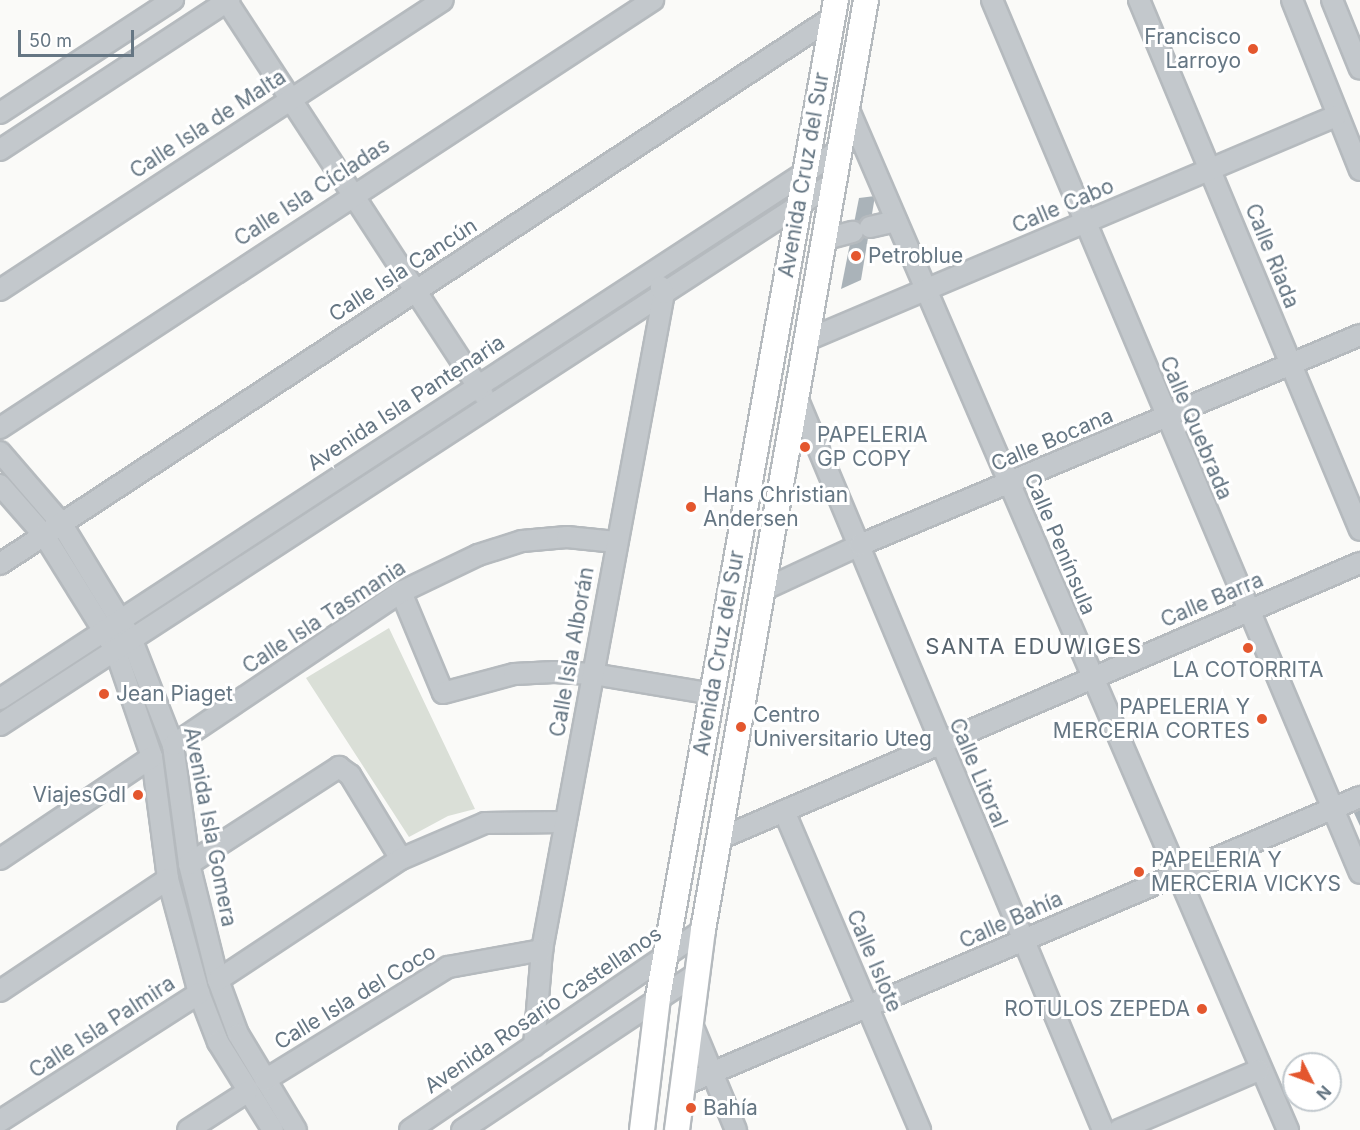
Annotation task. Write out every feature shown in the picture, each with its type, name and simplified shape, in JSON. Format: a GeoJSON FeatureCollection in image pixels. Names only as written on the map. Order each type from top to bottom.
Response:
{"type":"FeatureCollection","features":[{"type":"Feature","properties":{"kind":"main road","name":"Avenida Cruz del Sur"},"geometry":{"type":"LineString","coordinates":[[677,1130],[703,930],[798,400],[866,0]]}},
{"type":"Feature","properties":{"kind":"main road","name":"Avenida Cruz del Sur"},"geometry":{"type":"LineString","coordinates":[[642,1130],[665,956],[834,8]]}},
{"type":"Feature","properties":{"kind":"street"},"geometry":{"type":"LineString","coordinates":[[0,112],[173,0]]}},
{"type":"Feature","properties":{"kind":"street","name":"Calle Isla de Malta"},"geometry":{"type":"LineString","coordinates":[[0,290],[442,0]]}},
{"type":"Feature","properties":{"kind":"street","name":"Calle Isla Cícladas"},"geometry":{"type":"LineString","coordinates":[[0,428],[353,193],[653,0]]}},
{"type":"Feature","properties":{"kind":"street","name":"Calle Quebrada"},"geometry":{"type":"LineString","coordinates":[[992,0],[1084,224],[1360,873]]}},
{"type":"Feature","properties":{"kind":"street","name":"Calle Riada"},"geometry":{"type":"LineString","coordinates":[[1139,0],[1211,168],[1360,531]]}},
{"type":"Feature","properties":{"kind":"street"},"geometry":{"type":"LineString","coordinates":[[1292,0],[1336,116],[1360,170]]}},
{"type":"Feature","properties":{"kind":"street"},"geometry":{"type":"LineString","coordinates":[[1332,0],[1360,69]]}},
{"type":"Feature","properties":{"kind":"street"},"geometry":{"type":"LineString","coordinates":[[0,150],[227,1],[491,406]]}},
{"type":"Feature","properties":{"kind":"street","name":"Calle Isla Cancún"},"geometry":{"type":"LineString","coordinates":[[0,564],[416,291],[834,8]]}},
{"type":"Feature","properties":{"kind":"street","name":"Calle Península"},"geometry":{"type":"LineString","coordinates":[[848,108],[1259,1070],[1288,1130]]}},
{"type":"Feature","properties":{"kind":"street","name":"Calle Cabo"},"geometry":{"type":"LineString","coordinates":[[807,340],[1336,116]]}},
{"type":"Feature","properties":{"kind":"street","name":"Avenida Isla Pantenaria"},"geometry":{"type":"LineString","coordinates":[[0,699],[477,384],[841,149]]}},
{"type":"Feature","properties":{"kind":"street"},"geometry":{"type":"LineString","coordinates":[[0,724],[836,181]]}},
{"type":"Feature","properties":{"kind":"street"},"geometry":{"type":"LineString","coordinates":[[826,239],[896,221]]}},
{"type":"Feature","properties":{"kind":"street"},"geometry":{"type":"LineString","coordinates":[[651,271],[664,293]]}},
{"type":"Feature","properties":{"kind":"street","name":"Calle Isla Alborán"},"geometry":{"type":"LineString","coordinates":[[534,1046],[542,950],[664,293]]}},
{"type":"Feature","properties":{"kind":"street","name":"Calle Bocana"},"geometry":{"type":"LineString","coordinates":[[763,590],[860,545],[1360,335]]}},
{"type":"Feature","properties":{"kind":"street","name":"Calle Litoral"},"geometry":{"type":"LineString","coordinates":[[798,400],[860,545],[939,744],[1103,1130]]}},
{"type":"Feature","properties":{"kind":"street","name":"Avenida Isla Gomera"},"geometry":{"type":"LineString","coordinates":[[0,452],[62,523],[173,745],[189,864],[218,980],[238,1034],[297,1130]]}},
{"type":"Feature","properties":{"kind":"street","name":"Avenida Isla Gomera"},"geometry":{"type":"LineString","coordinates":[[0,485],[44,535],[113,626]]}},
{"type":"Feature","properties":{"kind":"street","name":"Calle Isla Tasmania"},"geometry":{"type":"LineString","coordinates":[[173,745],[400,592],[478,555],[522,542],[567,537],[616,542]]}},
{"type":"Feature","properties":{"kind":"street","name":"Calle Barra"},"geometry":{"type":"LineString","coordinates":[[719,839],[1360,564]]}},
{"type":"Feature","properties":{"kind":"street"},"geometry":{"type":"LineString","coordinates":[[400,592],[443,693],[514,674],[593,674],[712,694]]}},
{"type":"Feature","properties":{"kind":"street","name":"Avenida Isla Gomera"},"geometry":{"type":"LineString","coordinates":[[123,643],[152,757],[168,879],[199,993],[219,1042],[247,1092],[273,1130]]}},
{"type":"Feature","properties":{"kind":"street"},"geometry":{"type":"LineString","coordinates":[[0,859],[152,757]]}},
{"type":"Feature","properties":{"kind":"street"},"geometry":{"type":"LineString","coordinates":[[189,864],[334,768],[343,768],[401,859]]}},
{"type":"Feature","properties":{"kind":"street","name":"Calle Bahía"},"geometry":{"type":"LineString","coordinates":[[681,1086],[868,1008],[1175,873],[1360,797]]}},
{"type":"Feature","properties":{"kind":"street","name":"Calle Islote"},"geometry":{"type":"LineString","coordinates":[[784,811],[920,1130]]}},
{"type":"Feature","properties":{"kind":"street"},"geometry":{"type":"LineString","coordinates":[[160,819],[182,813]]}},
{"type":"Feature","properties":{"kind":"street"},"geometry":{"type":"LineString","coordinates":[[218,980],[401,859],[484,823],[565,822]]}},
{"type":"Feature","properties":{"kind":"street"},"geometry":{"type":"LineString","coordinates":[[0,991],[168,879]]}},
{"type":"Feature","properties":{"kind":"street","name":"Avenida Rosario Castellanos"},"geometry":{"type":"LineString","coordinates":[[410,1130],[703,930]]}},
{"type":"Feature","properties":{"kind":"street","name":"Calle Isla del Coco"},"geometry":{"type":"LineString","coordinates":[[265,1080],[448,967],[542,950]]}},
{"type":"Feature","properties":{"kind":"street"},"geometry":{"type":"LineString","coordinates":[[462,1130],[697,973]]}},
{"type":"Feature","properties":{"kind":"street","name":"Calle Isla Palmira"},"geometry":{"type":"LineString","coordinates":[[0,1121],[199,993]]}},
{"type":"Feature","properties":{"kind":"street"},"geometry":{"type":"LineString","coordinates":[[690,1020],[736,1130]]}},
{"type":"Feature","properties":{"kind":"street"},"geometry":{"type":"LineString","coordinates":[[219,1042],[238,1034]]}},
{"type":"Feature","properties":{"kind":"street"},"geometry":{"type":"LineString","coordinates":[[1119,1130],[1259,1070]]}},
{"type":"Feature","properties":{"kind":"street"},"geometry":{"type":"LineString","coordinates":[[188,1130],[247,1092]]}},
{"type":"Feature","properties":{"kind":"shaded area"},"geometry":{"type":"Polygon","coordinates":[[[389,628],[475,809],[448,816],[409,837],[306,678],[389,628]]]}},
{"type":"Feature","properties":{"kind":"building","name":"Petroblue"},"geometry":{"type":"Polygon","coordinates":[[[875,196],[861,280],[841,289],[859,198],[875,196]]]}},
{"type":"Feature","properties":{"kind":"building"},"geometry":{"type":"Polygon","coordinates":[[[1360,810],[1360,826],[1354,813],[1360,810]]]}},
{"type":"Feature","properties":{"kind":"place","name":"Francisco Larroyo"},"geometry":{"type":"Point","coordinates":[1253,49]}},
{"type":"Feature","properties":{"kind":"place","name":"Petroblue"},"geometry":{"type":"Point","coordinates":[856,256]}},
{"type":"Feature","properties":{"kind":"place","name":"PAPELERIA GP COPY"},"geometry":{"type":"Point","coordinates":[805,447]}},
{"type":"Feature","properties":{"kind":"place","name":"Hans Christian Andersen"},"geometry":{"type":"Point","coordinates":[691,507]}},
{"type":"Feature","properties":{"kind":"place","name":"LA COTORRITA"},"geometry":{"type":"Point","coordinates":[1248,648]}},
{"type":"Feature","properties":{"kind":"place","name":"Jean Piaget"},"geometry":{"type":"Point","coordinates":[104,694]}},
{"type":"Feature","properties":{"kind":"place","name":"PAPELERIA Y MERCERIA CORTES"},"geometry":{"type":"Point","coordinates":[1262,719]}},
{"type":"Feature","properties":{"kind":"place","name":"Centro Universitario Uteg"},"geometry":{"type":"Point","coordinates":[741,727]}},
{"type":"Feature","properties":{"kind":"place","name":"ViajesGdl"},"geometry":{"type":"Point","coordinates":[138,795]}},
{"type":"Feature","properties":{"kind":"place","name":"PAPELERIA Y MERCERIA VICKYS"},"geometry":{"type":"Point","coordinates":[1139,872]}},
{"type":"Feature","properties":{"kind":"place","name":"ROTULOS ZEPEDA"},"geometry":{"type":"Point","coordinates":[1202,1009]}},
{"type":"Feature","properties":{"kind":"place","name":"Bahía"},"geometry":{"type":"Point","coordinates":[691,1108]}},
{"type":"Feature","properties":{"kind":"district","name":"SANTA EDUWIGES"},"geometry":{"type":"Point","coordinates":[1034,647]}}]}
